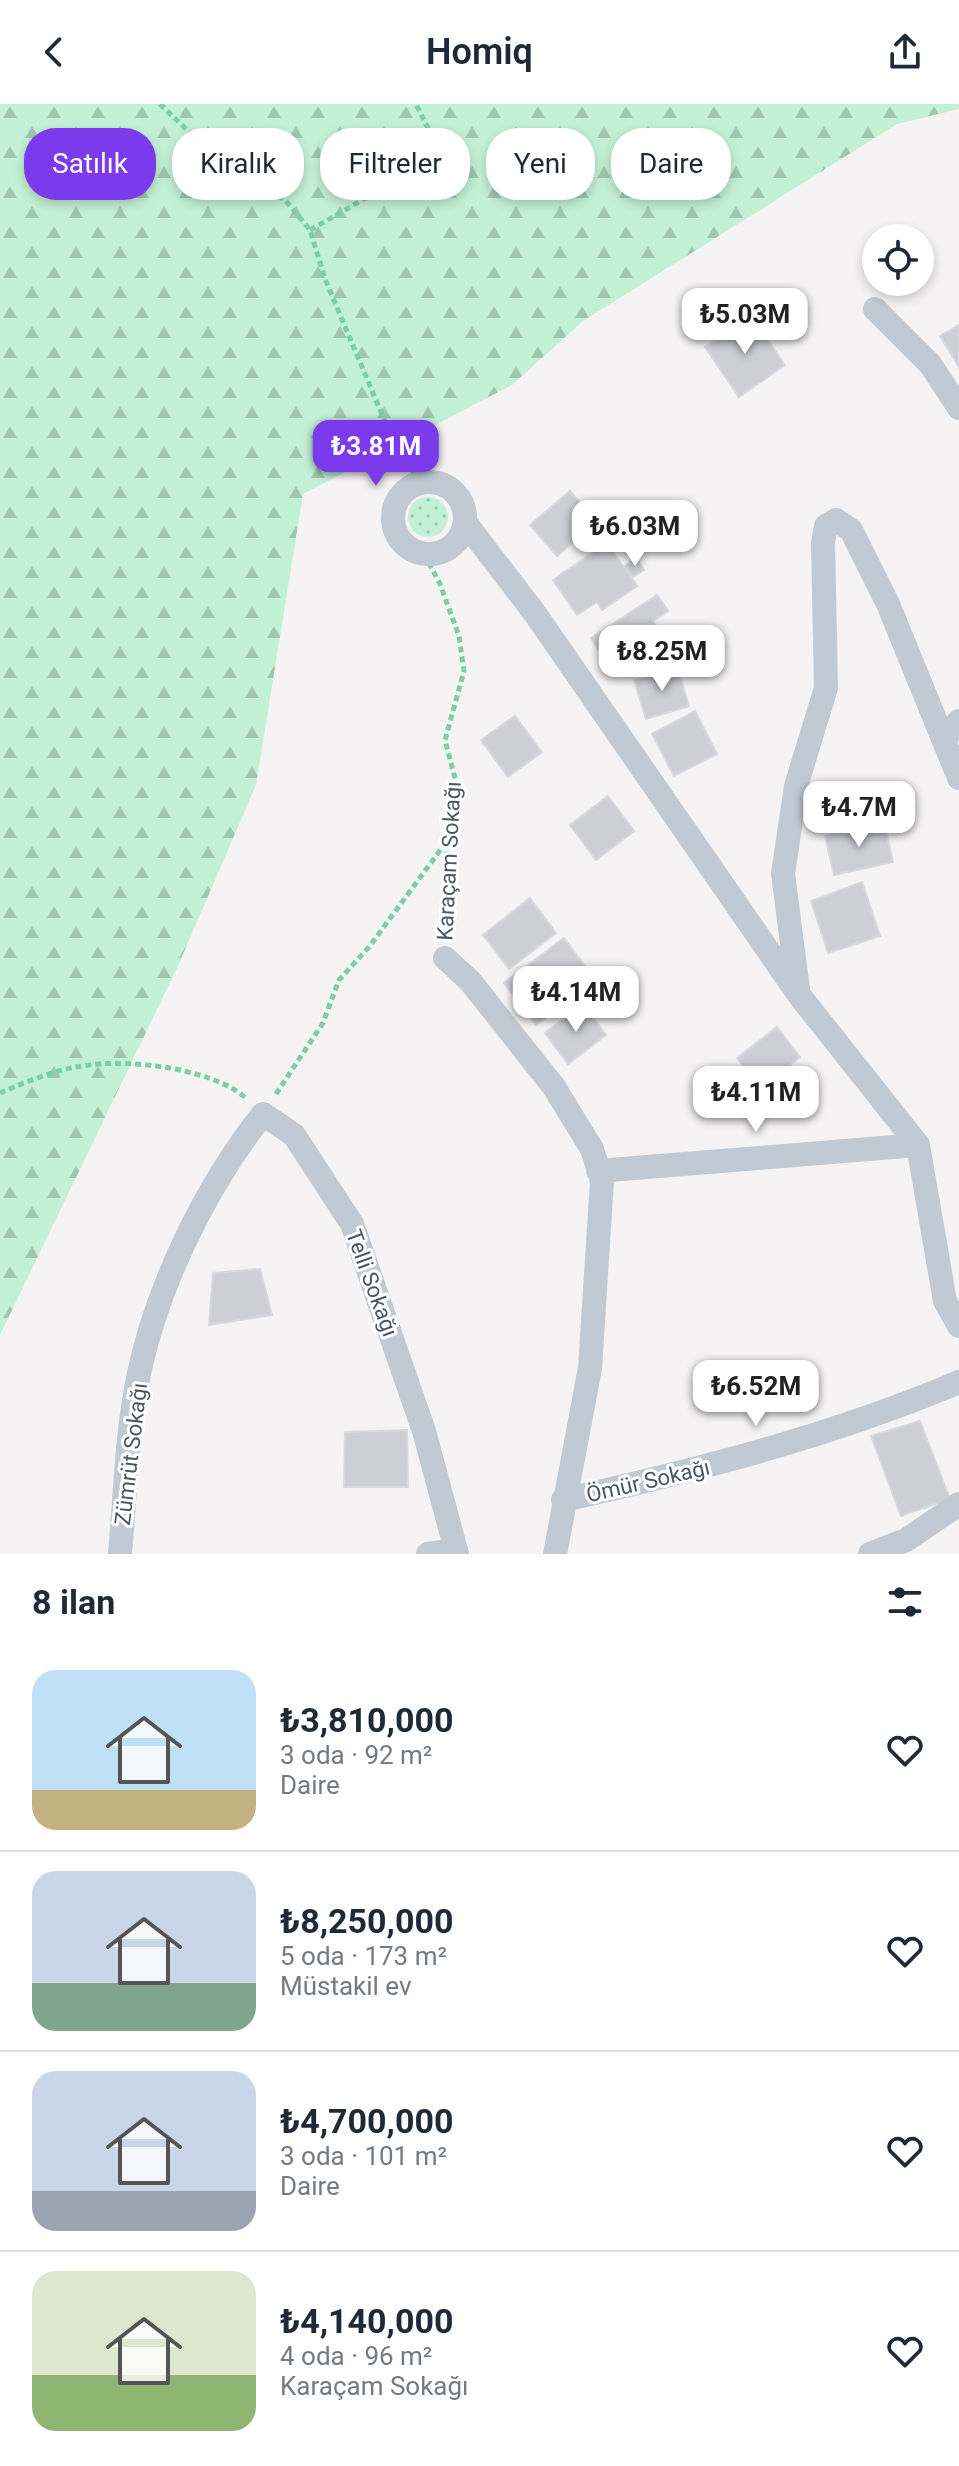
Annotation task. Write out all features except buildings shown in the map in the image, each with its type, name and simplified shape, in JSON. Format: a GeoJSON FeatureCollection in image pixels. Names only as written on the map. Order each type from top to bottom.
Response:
{"type":"FeatureCollection","features":[{"type":"Feature","properties":{"kind":"street"},"geometry":{"type":"LineString","coordinates":[[875,309],[930,364],[959,408]]}},
{"type":"Feature","properties":{"kind":"street"},"geometry":{"type":"LineString","coordinates":[[433,481],[457,495],[464,508],[465,522],[460,536],[451,546],[424,554],[411,549],[393,527],[397,499],[419,482],[433,481]]}},
{"type":"Feature","properties":{"kind":"street"},"geometry":{"type":"LineString","coordinates":[[799,995],[783,874],[796,786],[826,688],[823,543],[826,526],[836,520],[851,530],[951,730],[959,778]]}},
{"type":"Feature","properties":{"kind":"street"},"geometry":{"type":"LineString","coordinates":[[465,522],[536,615],[799,995],[918,1145],[945,1301],[959,1326]]}},
{"type":"Feature","properties":{"kind":"street","name":"Karaçam Sokağı"},"geometry":{"type":"LineString","coordinates":[[445,958],[470,981],[554,1087],[592,1149],[598,1171],[600,1213],[590,1368],[555,1554]]}},
{"type":"Feature","properties":{"kind":"street","name":"Zümrüt Sokağı"},"geometry":{"type":"LineString","coordinates":[[120,1554],[136,1388],[173,1263],[244,1138],[263,1114]]}},
{"type":"Feature","properties":{"kind":"street","name":"Telli Sokağı"},"geometry":{"type":"LineString","coordinates":[[263,1114],[294,1135],[352,1224],[424,1431],[456,1552]]}},
{"type":"Feature","properties":{"kind":"street"},"geometry":{"type":"LineString","coordinates":[[598,1171],[918,1145]]}},
{"type":"Feature","properties":{"kind":"street","name":"Ömür Sokağı"},"geometry":{"type":"LineString","coordinates":[[563,1500],[704,1468],[806,1439],[959,1382]]}},
{"type":"Feature","properties":{"kind":"street"},"geometry":{"type":"LineString","coordinates":[[870,1554],[906,1540],[959,1504]]}},
{"type":"Feature","properties":{"kind":"street"},"geometry":{"type":"LineString","coordinates":[[428,1554],[456,1552]]}},
{"type":"Feature","properties":{"kind":"path"},"geometry":{"type":"LineString","coordinates":[[160,104],[215,157],[286,201],[310,230],[325,279],[389,431],[419,482]]}},
{"type":"Feature","properties":{"kind":"path"},"geometry":{"type":"LineString","coordinates":[[310,230],[441,155],[416,104]]}},
{"type":"Feature","properties":{"kind":"path","name":"Karaçam Sokağı"},"geometry":{"type":"LineString","coordinates":[[424,554],[440,584],[459,636],[464,671],[445,740],[456,782],[447,841],[445,958]]}},
{"type":"Feature","properties":{"kind":"path"},"geometry":{"type":"LineString","coordinates":[[0,1093],[83,1065],[152,1065],[232,1085],[263,1114],[323,1023],[339,980],[369,947],[447,841]]}},
{"type":"Feature","properties":{"kind":"green space"},"geometry":{"type":"Polygon","coordinates":[[[0,104],[959,104],[959,109],[897,124],[583,321],[512,385],[303,494],[256,785],[177,968],[0,1335],[0,104]]]}},
{"type":"Feature","properties":{"kind":"green space"},"geometry":{"type":"Polygon","coordinates":[[[428,497],[442,503],[448,517],[442,531],[428,537],[414,531],[408,517],[414,503],[428,497]]]}}]}
